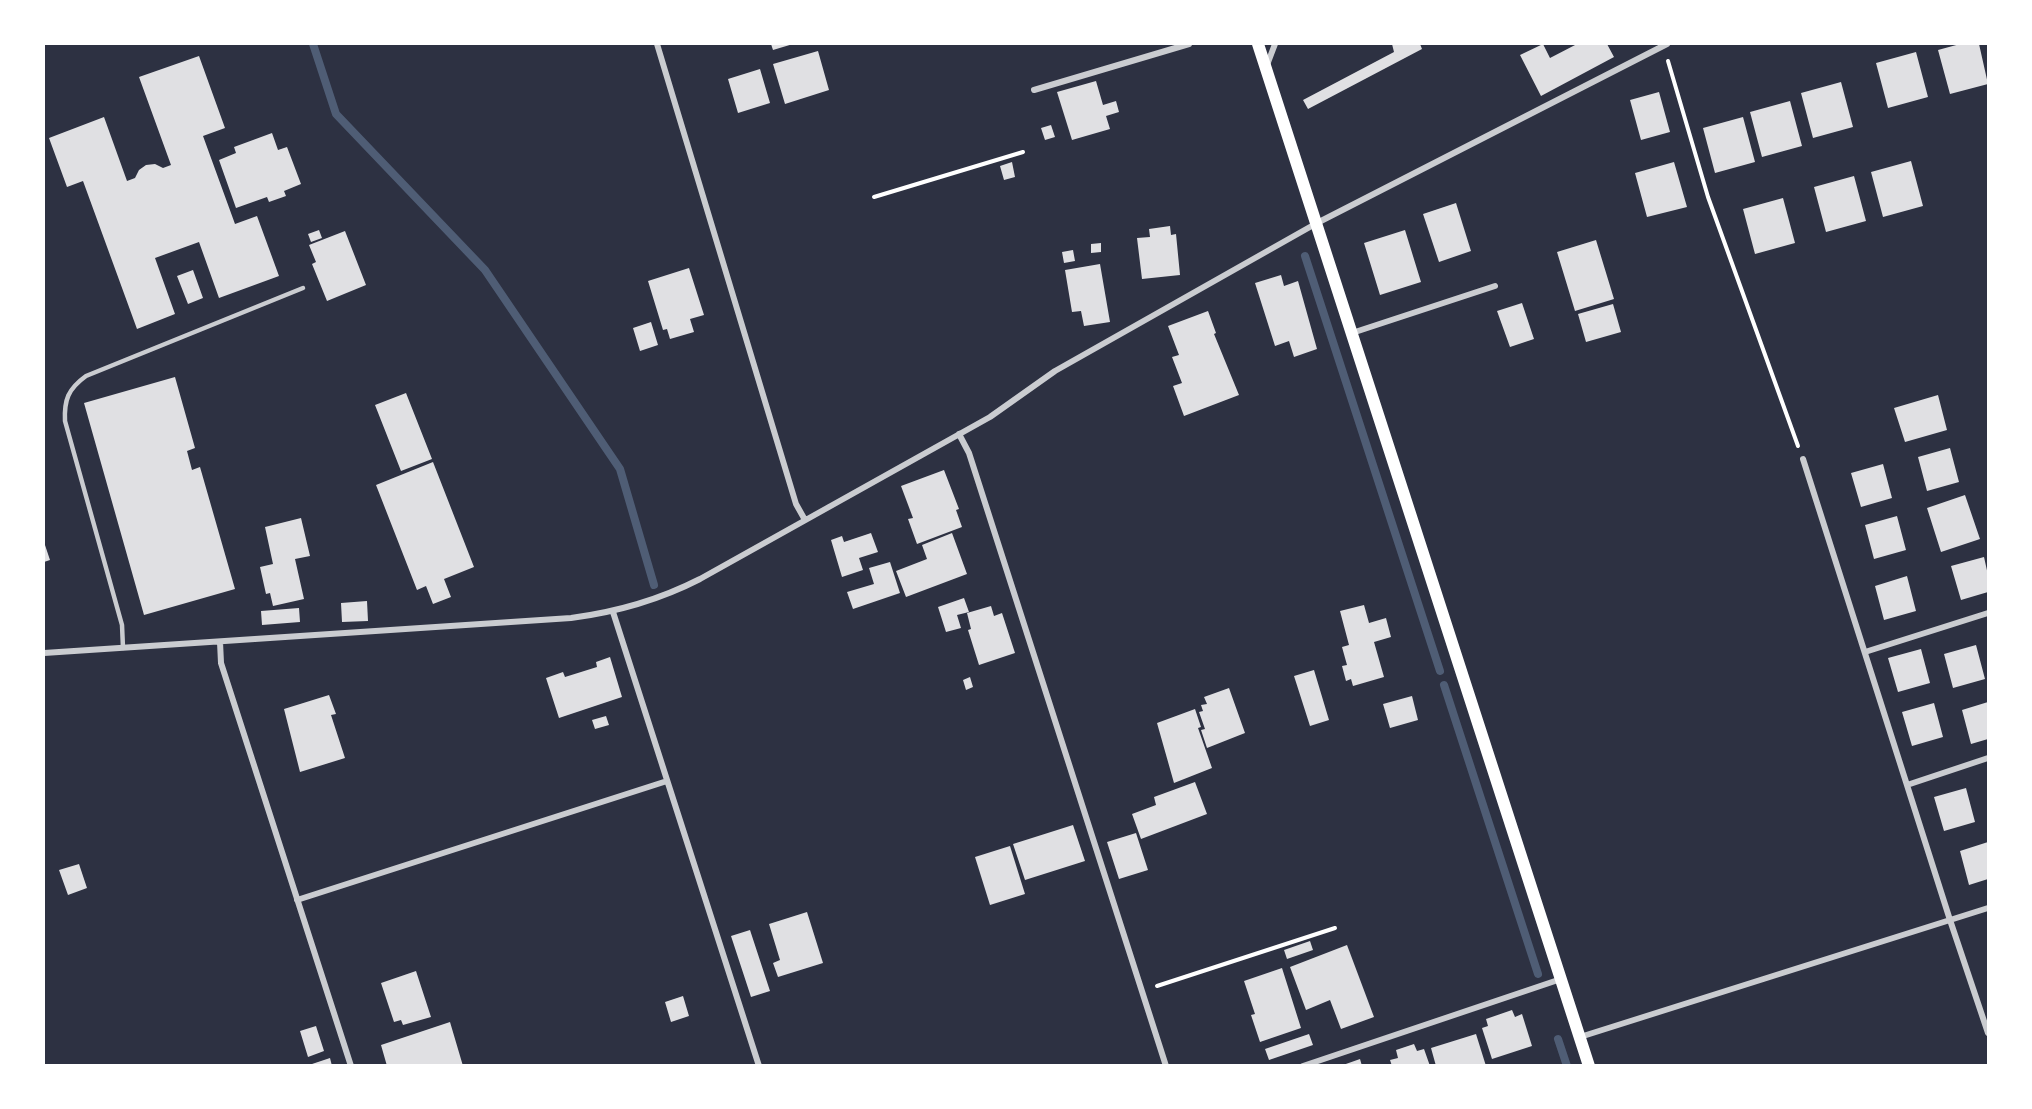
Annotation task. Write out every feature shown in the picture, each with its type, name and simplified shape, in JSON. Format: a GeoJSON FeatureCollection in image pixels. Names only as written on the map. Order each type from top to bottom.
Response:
{"type":"FeatureCollection","features":[{"type":"Feature","properties":{"kind":"main road"},"geometry":{"type":"LineString","coordinates":[[1257,44],[1589,1065]]}},
{"type":"Feature","properties":{"kind":"street"},"geometry":{"type":"LineString","coordinates":[[657,44],[796,504],[805,520]]}},
{"type":"Feature","properties":{"kind":"street"},"geometry":{"type":"LineString","coordinates":[[1034,90],[1189,44]]}},
{"type":"Feature","properties":{"kind":"street"},"geometry":{"type":"LineString","coordinates":[[1266,68],[1275,44]]}},
{"type":"Feature","properties":{"kind":"street"},"geometry":{"type":"LineString","coordinates":[[44,653],[571,618],[613,612],[654,600],[692,583],[990,417],[1055,371],[1317,223],[1665,45]]}},
{"type":"Feature","properties":{"kind":"street"},"geometry":{"type":"LineString","coordinates":[[1352,333],[1495,286]]}},
{"type":"Feature","properties":{"kind":"street"},"geometry":{"type":"LineString","coordinates":[[959,434],[969,453],[1166,1065]]}},
{"type":"Feature","properties":{"kind":"street"},"geometry":{"type":"LineString","coordinates":[[1803,459],[1950,920],[1989,1033]]}},
{"type":"Feature","properties":{"kind":"street"},"geometry":{"type":"LineString","coordinates":[[613,612],[759,1065]]}},
{"type":"Feature","properties":{"kind":"street"},"geometry":{"type":"LineString","coordinates":[[1865,652],[1989,613]]}},
{"type":"Feature","properties":{"kind":"street"},"geometry":{"type":"LineString","coordinates":[[220,642],[221,663],[351,1065]]}},
{"type":"Feature","properties":{"kind":"street"},"geometry":{"type":"LineString","coordinates":[[1907,784],[1989,758]]}},
{"type":"Feature","properties":{"kind":"street"},"geometry":{"type":"LineString","coordinates":[[297,900],[667,781]]}},
{"type":"Feature","properties":{"kind":"street"},"geometry":{"type":"LineString","coordinates":[[1580,1037],[1989,908]]}},
{"type":"Feature","properties":{"kind":"street"},"geometry":{"type":"LineString","coordinates":[[1303,1065],[1562,979]]}},
{"type":"Feature","properties":{"kind":"lane"},"geometry":{"type":"LineString","coordinates":[[123,648],[122,625],[65,421],[64,403],[71,387],[86,376],[303,288]]}},
{"type":"Feature","properties":{"kind":"path"},"geometry":{"type":"LineString","coordinates":[[1665,45],[1708,197],[1803,459]]}},
{"type":"Feature","properties":{"kind":"path"},"geometry":{"type":"LineString","coordinates":[[874,197],[1023,152]]}},
{"type":"Feature","properties":{"kind":"path"},"geometry":{"type":"LineString","coordinates":[[1143,991],[1335,928]]}},
{"type":"Feature","properties":{"kind":"building"},"geometry":{"type":"Polygon","coordinates":[[[771,44],[793,44],[773,50],[771,44]]]}},
{"type":"Feature","properties":{"kind":"building"},"geometry":{"type":"Polygon","coordinates":[[[1392,44],[1420,44],[1422,49],[1308,109],[1303,100],[1394,52],[1392,44]]]}},
{"type":"Feature","properties":{"kind":"building"},"geometry":{"type":"Polygon","coordinates":[[[1543,44],[1550,58],[1577,44],[1607,44],[1614,57],[1541,96],[1520,55],[1543,44]]]}},
{"type":"Feature","properties":{"kind":"building"},"geometry":{"type":"Polygon","coordinates":[[[1960,44],[1979,44],[1988,84],[1950,94],[1938,50],[1960,44]]]}},
{"type":"Feature","properties":{"kind":"building"},"geometry":{"type":"Polygon","coordinates":[[[818,51],[829,90],[785,104],[773,64],[818,51]]]}},
{"type":"Feature","properties":{"kind":"building"},"geometry":{"type":"Polygon","coordinates":[[[1916,52],[1928,97],[1888,108],[1876,63],[1916,52]]]}},
{"type":"Feature","properties":{"kind":"building"},"geometry":{"type":"Polygon","coordinates":[[[199,56],[225,128],[203,136],[235,224],[257,216],[279,276],[219,298],[199,242],[155,258],[175,314],[137,329],[83,181],[67,187],[49,138],[104,117],[127,181],[135,178],[139,170],[146,165],[155,164],[163,168],[171,165],[139,77],[199,56]]]}},
{"type":"Feature","properties":{"kind":"building"},"geometry":{"type":"Polygon","coordinates":[[[760,69],[770,103],[738,113],[728,79],[760,69]]]}},
{"type":"Feature","properties":{"kind":"building"},"geometry":{"type":"Polygon","coordinates":[[[1096,81],[1103,105],[1116,101],[1119,112],[1106,116],[1110,129],[1072,140],[1057,92],[1096,81]]]}},
{"type":"Feature","properties":{"kind":"building"},"geometry":{"type":"Polygon","coordinates":[[[1841,82],[1853,127],[1813,138],[1801,93],[1841,82]]]}},
{"type":"Feature","properties":{"kind":"building"},"geometry":{"type":"Polygon","coordinates":[[[1659,92],[1670,132],[1641,140],[1630,100],[1659,92]]]}},
{"type":"Feature","properties":{"kind":"building"},"geometry":{"type":"Polygon","coordinates":[[[1790,101],[1802,146],[1762,157],[1750,112],[1790,101]]]}},
{"type":"Feature","properties":{"kind":"building"},"geometry":{"type":"Polygon","coordinates":[[[1743,117],[1755,162],[1715,173],[1703,128],[1743,117]]]}},
{"type":"Feature","properties":{"kind":"building"},"geometry":{"type":"Polygon","coordinates":[[[1051,125],[1055,137],[1045,140],[1041,128],[1051,125]]]}},
{"type":"Feature","properties":{"kind":"building"},"geometry":{"type":"Polygon","coordinates":[[[272,133],[278,150],[287,147],[301,184],[284,191],[286,196],[269,202],[267,197],[236,208],[219,160],[236,153],[234,147],[272,133]]]}},
{"type":"Feature","properties":{"kind":"building"},"geometry":{"type":"Polygon","coordinates":[[[1911,161],[1923,206],[1883,217],[1871,172],[1911,161]]]}},
{"type":"Feature","properties":{"kind":"building"},"geometry":{"type":"Polygon","coordinates":[[[1012,162],[1015,177],[1004,180],[1000,166],[1012,162]]]}},
{"type":"Feature","properties":{"kind":"building"},"geometry":{"type":"Polygon","coordinates":[[[1674,162],[1687,207],[1647,217],[1635,173],[1674,162]]]}},
{"type":"Feature","properties":{"kind":"building"},"geometry":{"type":"Polygon","coordinates":[[[1854,176],[1866,221],[1826,232],[1814,187],[1854,176]]]}},
{"type":"Feature","properties":{"kind":"building"},"geometry":{"type":"Polygon","coordinates":[[[1783,198],[1795,243],[1755,254],[1743,209],[1783,198]]]}},
{"type":"Feature","properties":{"kind":"building"},"geometry":{"type":"Polygon","coordinates":[[[1456,203],[1471,251],[1439,262],[1423,214],[1456,203]]]}},
{"type":"Feature","properties":{"kind":"building"},"geometry":{"type":"Polygon","coordinates":[[[1170,226],[1171,235],[1176,234],[1180,275],[1142,279],[1137,238],[1150,237],[1149,229],[1170,226]]]}},
{"type":"Feature","properties":{"kind":"building"},"geometry":{"type":"Polygon","coordinates":[[[319,230],[322,238],[311,242],[308,234],[319,230]]]}},
{"type":"Feature","properties":{"kind":"building"},"geometry":{"type":"Polygon","coordinates":[[[1405,230],[1421,282],[1380,295],[1364,243],[1405,230]]]}},
{"type":"Feature","properties":{"kind":"building"},"geometry":{"type":"Polygon","coordinates":[[[345,231],[366,285],[327,301],[312,264],[316,262],[309,245],[345,231]]]}},
{"type":"Feature","properties":{"kind":"building"},"geometry":{"type":"Polygon","coordinates":[[[1596,240],[1614,299],[1575,311],[1557,252],[1596,240]]]}},
{"type":"Feature","properties":{"kind":"building"},"geometry":{"type":"Polygon","coordinates":[[[1101,243],[1101,252],[1091,253],[1091,244],[1101,243]]]}},
{"type":"Feature","properties":{"kind":"building"},"geometry":{"type":"Polygon","coordinates":[[[1073,250],[1075,261],[1064,263],[1062,252],[1073,250]]]}},
{"type":"Feature","properties":{"kind":"building"},"geometry":{"type":"Polygon","coordinates":[[[1100,264],[1110,322],[1084,326],[1081,311],[1072,312],[1065,270],[1100,264]]]}},
{"type":"Feature","properties":{"kind":"building"},"geometry":{"type":"Polygon","coordinates":[[[689,268],[704,315],[690,319],[694,332],[670,339],[667,329],[663,330],[648,281],[689,268]]]}},
{"type":"Feature","properties":{"kind":"building"},"geometry":{"type":"Polygon","coordinates":[[[193,270],[203,298],[188,304],[177,276],[193,270]]]}},
{"type":"Feature","properties":{"kind":"building"},"geometry":{"type":"Polygon","coordinates":[[[1281,275],[1284,286],[1298,281],[1317,349],[1294,357],[1289,341],[1275,346],[1255,283],[1281,275]]]}},
{"type":"Feature","properties":{"kind":"building"},"geometry":{"type":"Polygon","coordinates":[[[1522,303],[1534,339],[1510,347],[1497,311],[1522,303]]]}},
{"type":"Feature","properties":{"kind":"building"},"geometry":{"type":"Polygon","coordinates":[[[1613,304],[1621,332],[1586,342],[1578,314],[1613,304]]]}},
{"type":"Feature","properties":{"kind":"building"},"geometry":{"type":"Polygon","coordinates":[[[1208,311],[1216,333],[1214,334],[1239,395],[1184,416],[1173,386],[1182,383],[1172,357],[1179,355],[1168,326],[1208,311]]]}},
{"type":"Feature","properties":{"kind":"building"},"geometry":{"type":"Polygon","coordinates":[[[651,322],[658,345],[640,351],[633,328],[651,322]]]}},
{"type":"Feature","properties":{"kind":"building"},"geometry":{"type":"Polygon","coordinates":[[[175,377],[195,448],[187,451],[192,470],[200,467],[235,589],[144,615],[84,403],[175,377]]]}},
{"type":"Feature","properties":{"kind":"building"},"geometry":{"type":"Polygon","coordinates":[[[406,393],[432,459],[401,471],[375,405],[406,393]]]}},
{"type":"Feature","properties":{"kind":"building"},"geometry":{"type":"Polygon","coordinates":[[[1938,395],[1947,430],[1905,442],[1894,408],[1938,395]]]}},
{"type":"Feature","properties":{"kind":"building"},"geometry":{"type":"Polygon","coordinates":[[[1950,448],[1959,482],[1927,491],[1918,457],[1950,448]]]}},
{"type":"Feature","properties":{"kind":"building"},"geometry":{"type":"Polygon","coordinates":[[[433,462],[474,567],[444,579],[451,597],[433,604],[426,586],[417,590],[376,485],[433,462]]]}},
{"type":"Feature","properties":{"kind":"building"},"geometry":{"type":"Polygon","coordinates":[[[1883,464],[1892,498],[1861,507],[1851,473],[1883,464]]]}},
{"type":"Feature","properties":{"kind":"building"},"geometry":{"type":"Polygon","coordinates":[[[944,470],[959,509],[956,510],[962,527],[917,544],[908,519],[913,518],[901,486],[944,470]]]}},
{"type":"Feature","properties":{"kind":"building"},"geometry":{"type":"Polygon","coordinates":[[[1965,495],[1980,539],[1941,552],[1927,508],[1965,495]]]}},
{"type":"Feature","properties":{"kind":"building"},"geometry":{"type":"Polygon","coordinates":[[[1897,516],[1906,550],[1874,559],[1865,525],[1897,516]]]}},
{"type":"Feature","properties":{"kind":"building"},"geometry":{"type":"Polygon","coordinates":[[[301,518],[310,556],[295,559],[304,599],[273,606],[270,593],[266,594],[260,567],[273,564],[265,527],[301,518]]]}},
{"type":"Feature","properties":{"kind":"building"},"geometry":{"type":"Polygon","coordinates":[[[871,533],[878,552],[859,558],[863,570],[842,577],[831,540],[842,536],[844,542],[871,533]]]}},
{"type":"Feature","properties":{"kind":"building"},"geometry":{"type":"Polygon","coordinates":[[[952,533],[967,574],[906,597],[896,571],[927,559],[922,545],[952,533]]]}},
{"type":"Feature","properties":{"kind":"building"},"geometry":{"type":"Polygon","coordinates":[[[44,542],[50,560],[44,562],[44,542]]]}},
{"type":"Feature","properties":{"kind":"building"},"geometry":{"type":"Polygon","coordinates":[[[1984,557],[1988,575],[1988,592],[1961,600],[1951,566],[1984,557]]]}},
{"type":"Feature","properties":{"kind":"building"},"geometry":{"type":"Polygon","coordinates":[[[890,562],[900,593],[853,609],[847,592],[874,584],[869,568],[890,562]]]}},
{"type":"Feature","properties":{"kind":"building"},"geometry":{"type":"Polygon","coordinates":[[[1907,576],[1916,611],[1884,620],[1875,586],[1907,576]]]}},
{"type":"Feature","properties":{"kind":"building"},"geometry":{"type":"Polygon","coordinates":[[[964,598],[969,612],[957,615],[961,628],[946,632],[938,607],[964,598]]]}},
{"type":"Feature","properties":{"kind":"building"},"geometry":{"type":"Polygon","coordinates":[[[367,601],[368,621],[342,622],[341,603],[367,601]]]}},
{"type":"Feature","properties":{"kind":"building"},"geometry":{"type":"Polygon","coordinates":[[[1364,605],[1369,623],[1386,618],[1391,637],[1374,642],[1384,677],[1353,686],[1351,679],[1346,681],[1342,666],[1347,665],[1342,647],[1349,645],[1340,611],[1364,605]]]}},
{"type":"Feature","properties":{"kind":"building"},"geometry":{"type":"Polygon","coordinates":[[[991,606],[994,616],[1002,613],[1015,653],[979,665],[968,630],[971,629],[967,613],[991,606]]]}},
{"type":"Feature","properties":{"kind":"building"},"geometry":{"type":"Polygon","coordinates":[[[299,608],[300,622],[262,625],[261,611],[299,608]]]}},
{"type":"Feature","properties":{"kind":"building"},"geometry":{"type":"Polygon","coordinates":[[[1976,645],[1985,679],[1953,688],[1944,654],[1976,645]]]}},
{"type":"Feature","properties":{"kind":"building"},"geometry":{"type":"Polygon","coordinates":[[[1921,649],[1930,683],[1898,692],[1888,658],[1921,649]]]}},
{"type":"Feature","properties":{"kind":"building"},"geometry":{"type":"Polygon","coordinates":[[[610,657],[622,697],[559,718],[546,678],[563,672],[565,677],[597,667],[596,662],[610,657]]]}},
{"type":"Feature","properties":{"kind":"building"},"geometry":{"type":"Polygon","coordinates":[[[1314,670],[1329,720],[1310,726],[1294,676],[1314,670]]]}},
{"type":"Feature","properties":{"kind":"building"},"geometry":{"type":"Polygon","coordinates":[[[970,677],[973,687],[966,690],[963,680],[970,677]]]}},
{"type":"Feature","properties":{"kind":"building"},"geometry":{"type":"Polygon","coordinates":[[[1229,688],[1245,733],[1207,748],[1201,730],[1205,729],[1199,712],[1203,711],[1201,705],[1207,704],[1204,697],[1229,688]]]}},
{"type":"Feature","properties":{"kind":"building"},"geometry":{"type":"Polygon","coordinates":[[[329,695],[336,714],[331,715],[345,758],[300,772],[284,709],[329,695]]]}},
{"type":"Feature","properties":{"kind":"building"},"geometry":{"type":"Polygon","coordinates":[[[1412,696],[1418,720],[1390,728],[1383,704],[1412,696]]]}},
{"type":"Feature","properties":{"kind":"building"},"geometry":{"type":"Polygon","coordinates":[[[1988,702],[1988,739],[1971,744],[1962,710],[1988,702]]]}},
{"type":"Feature","properties":{"kind":"building"},"geometry":{"type":"Polygon","coordinates":[[[1934,703],[1943,737],[1912,746],[1902,712],[1934,703]]]}},
{"type":"Feature","properties":{"kind":"building"},"geometry":{"type":"Polygon","coordinates":[[[1195,709],[1201,727],[1198,728],[1212,768],[1174,783],[1157,723],[1195,709]]]}},
{"type":"Feature","properties":{"kind":"building"},"geometry":{"type":"Polygon","coordinates":[[[606,716],[609,725],[595,729],[592,720],[606,716]]]}},
{"type":"Feature","properties":{"kind":"building"},"geometry":{"type":"Polygon","coordinates":[[[1195,782],[1207,814],[1141,839],[1132,814],[1156,805],[1154,797],[1195,782]]]}},
{"type":"Feature","properties":{"kind":"building"},"geometry":{"type":"Polygon","coordinates":[[[1966,788],[1975,822],[1944,831],[1934,797],[1966,788]]]}},
{"type":"Feature","properties":{"kind":"building"},"geometry":{"type":"Polygon","coordinates":[[[1073,825],[1085,861],[1025,880],[1013,844],[1073,825]]]}},
{"type":"Feature","properties":{"kind":"building"},"geometry":{"type":"Polygon","coordinates":[[[1136,833],[1148,870],[1119,879],[1107,842],[1136,833]]]}},
{"type":"Feature","properties":{"kind":"building"},"geometry":{"type":"Polygon","coordinates":[[[1988,842],[1988,879],[1969,885],[1960,851],[1988,842]]]}},
{"type":"Feature","properties":{"kind":"building"},"geometry":{"type":"Polygon","coordinates":[[[1010,846],[1025,894],[990,905],[975,857],[1010,846]]]}},
{"type":"Feature","properties":{"kind":"building"},"geometry":{"type":"Polygon","coordinates":[[[79,864],[87,888],[68,895],[59,870],[79,864]]]}},
{"type":"Feature","properties":{"kind":"building"},"geometry":{"type":"Polygon","coordinates":[[[807,912],[823,963],[778,977],[773,963],[780,960],[769,924],[807,912]]]}},
{"type":"Feature","properties":{"kind":"building"},"geometry":{"type":"Polygon","coordinates":[[[750,930],[770,991],[751,997],[731,936],[750,930]]]}},
{"type":"Feature","properties":{"kind":"building"},"geometry":{"type":"Polygon","coordinates":[[[1310,941],[1313,950],[1287,959],[1284,950],[1310,941]]]}},
{"type":"Feature","properties":{"kind":"building"},"geometry":{"type":"Polygon","coordinates":[[[1347,945],[1374,1017],[1341,1029],[1330,1000],[1306,1010],[1290,967],[1347,945]]]}},
{"type":"Feature","properties":{"kind":"building"},"geometry":{"type":"Polygon","coordinates":[[[1282,968],[1301,1028],[1260,1042],[1251,1015],[1255,1014],[1244,981],[1282,968]]]}},
{"type":"Feature","properties":{"kind":"building"},"geometry":{"type":"Polygon","coordinates":[[[416,971],[431,1017],[403,1025],[401,1020],[394,1022],[381,983],[416,971]]]}},
{"type":"Feature","properties":{"kind":"building"},"geometry":{"type":"Polygon","coordinates":[[[683,996],[689,1016],[671,1022],[665,1002],[683,996]]]}},
{"type":"Feature","properties":{"kind":"building"},"geometry":{"type":"Polygon","coordinates":[[[1512,1010],[1515,1017],[1522,1014],[1532,1046],[1492,1059],[1482,1028],[1488,1026],[1486,1019],[1512,1010]]]}},
{"type":"Feature","properties":{"kind":"building"},"geometry":{"type":"Polygon","coordinates":[[[450,1022],[463,1066],[387,1066],[381,1045],[450,1022]]]}},
{"type":"Feature","properties":{"kind":"building"},"geometry":{"type":"Polygon","coordinates":[[[316,1026],[324,1051],[308,1057],[300,1031],[316,1026]]]}},
{"type":"Feature","properties":{"kind":"building"},"geometry":{"type":"Polygon","coordinates":[[[1309,1034],[1313,1045],[1269,1060],[1265,1049],[1309,1034]]]}},
{"type":"Feature","properties":{"kind":"building"},"geometry":{"type":"Polygon","coordinates":[[[1476,1034],[1486,1066],[1436,1066],[1431,1048],[1476,1034]]]}},
{"type":"Feature","properties":{"kind":"building"},"geometry":{"type":"Polygon","coordinates":[[[1414,1044],[1417,1051],[1424,1049],[1430,1066],[1392,1066],[1390,1060],[1398,1058],[1396,1050],[1414,1044]]]}},
{"type":"Feature","properties":{"kind":"building"},"geometry":{"type":"Polygon","coordinates":[[[330,1058],[332,1066],[309,1066],[309,1065],[330,1058]]]}},
{"type":"Feature","properties":{"kind":"building"},"geometry":{"type":"Polygon","coordinates":[[[1360,1059],[1362,1066],[1343,1066],[1343,1065],[1360,1059]]]}},
{"type":"Feature","properties":{"kind":"waterway"},"geometry":{"type":"LineString","coordinates":[[313,44],[336,114],[485,270],[620,469],[654,585]]}},
{"type":"Feature","properties":{"kind":"waterway"},"geometry":{"type":"LineString","coordinates":[[1305,256],[1440,671]]}},
{"type":"Feature","properties":{"kind":"waterway"},"geometry":{"type":"LineString","coordinates":[[1444,685],[1538,974]]}},
{"type":"Feature","properties":{"kind":"waterway"},"geometry":{"type":"LineString","coordinates":[[1558,1039],[1567,1066]]}}]}
